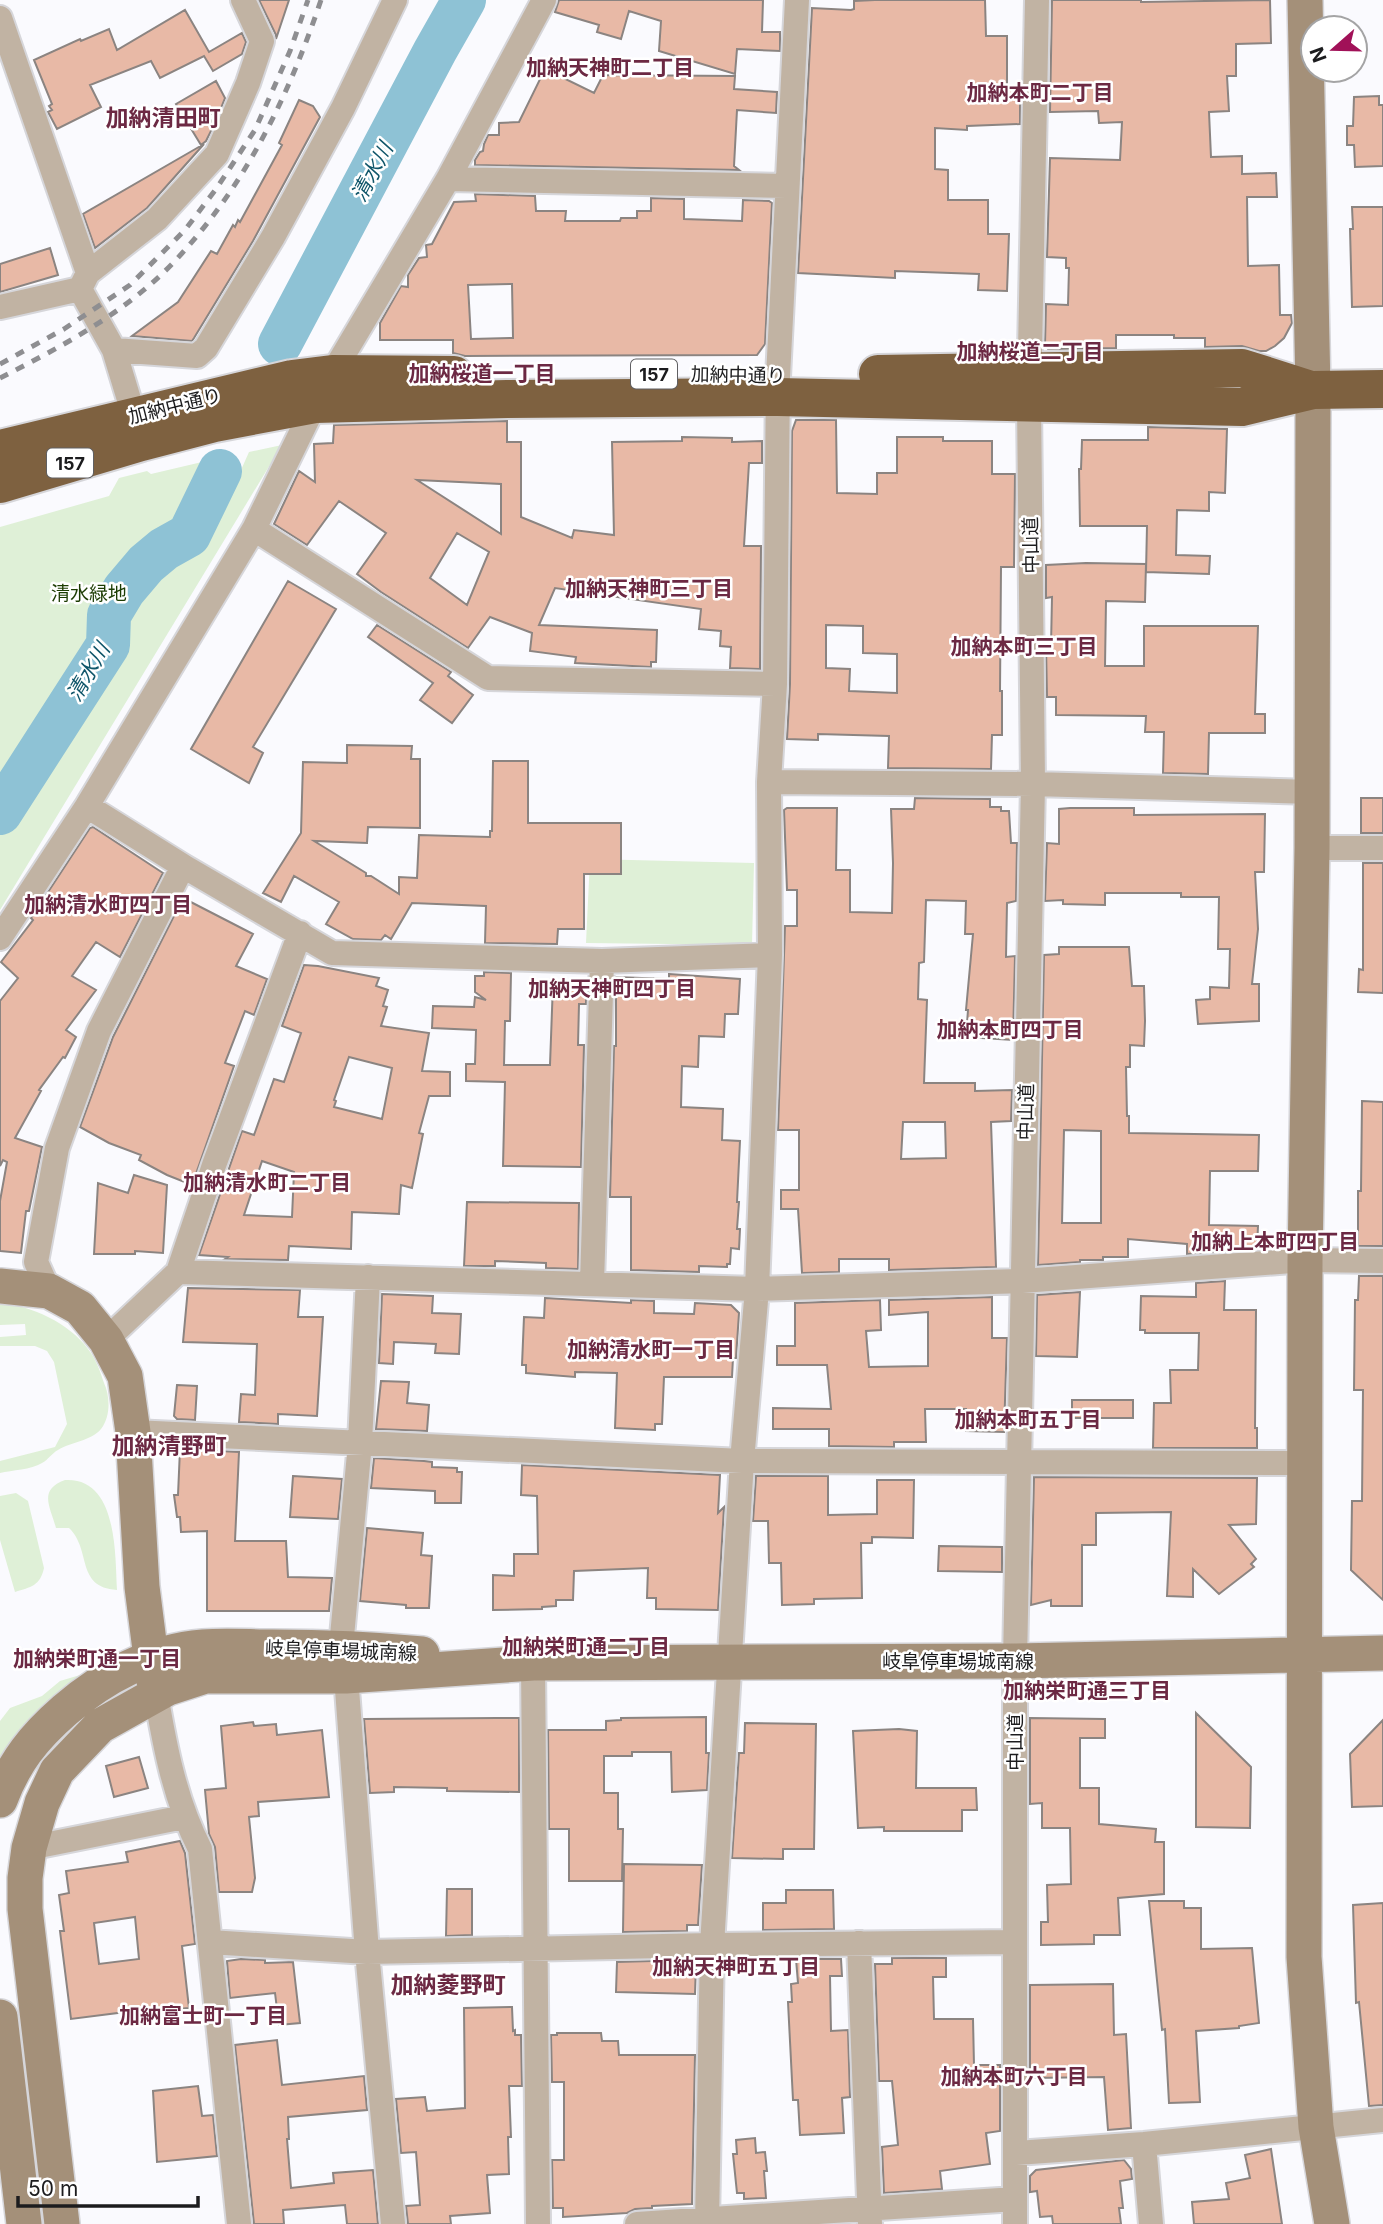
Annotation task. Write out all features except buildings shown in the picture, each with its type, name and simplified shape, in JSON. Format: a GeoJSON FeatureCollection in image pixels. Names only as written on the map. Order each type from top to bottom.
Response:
{"type":"FeatureCollection","features":[{"type":"Feature","properties":{"kind":"highway","name":"加納中通り"},"geometry":{"type":"LineString","coordinates":[[0,484],[165,436],[260,413],[324,389],[612,373],[778,387],[1029,386],[1242,368],[1314,390],[1383,389]]}},
{"type":"Feature","properties":{"kind":"highway","name":"加納中通り"},"geometry":{"type":"LineString","coordinates":[[0,449],[292,379],[324,389]]}},
{"type":"Feature","properties":{"kind":"street"},"geometry":{"type":"LineString","coordinates":[[0,307],[84,281],[158,219],[217,154],[248,83],[262,41],[243,0]]}},
{"type":"Feature","properties":{"kind":"street"},"geometry":{"type":"LineString","coordinates":[[114,350],[197,356],[206,348],[305,179],[395,0]]}},
{"type":"Feature","properties":{"kind":"street"},"geometry":{"type":"LineString","coordinates":[[0,937],[87,806],[254,529],[324,389],[448,178],[544,0]]}},
{"type":"Feature","properties":{"kind":"street"},"geometry":{"type":"LineString","coordinates":[[707,2221],[712,1945],[728,1663],[757,1289],[770,955],[769,782],[775,684],[778,387],[797,0]]}},
{"type":"Feature","properties":{"kind":"street","name":"中山道"},"geometry":{"type":"LineString","coordinates":[[1015,2224],[1015,1661],[1034,784],[1029,386],[1037,0]]}},
{"type":"Feature","properties":{"kind":"street"},"geometry":{"type":"LineString","coordinates":[[1305,0],[1314,390],[1312,848],[1305,1260],[1304,1957],[1316,2127],[1332,2224]]}},
{"type":"Feature","properties":{"kind":"street"},"geometry":{"type":"LineString","coordinates":[[0,18],[84,281],[114,350],[134,416]]}},
{"type":"Feature","properties":{"kind":"street"},"geometry":{"type":"LineString","coordinates":[[448,178],[786,186]]}},
{"type":"Feature","properties":{"kind":"street"},"geometry":{"type":"LineString","coordinates":[[254,529],[488,678],[775,684]]}},
{"type":"Feature","properties":{"kind":"street"},"geometry":{"type":"LineString","coordinates":[[769,782],[1034,784],[1312,792]]}},
{"type":"Feature","properties":{"kind":"street"},"geometry":{"type":"LineString","coordinates":[[87,806],[332,953],[602,961],[770,955]]}},
{"type":"Feature","properties":{"kind":"street"},"geometry":{"type":"LineString","coordinates":[[1312,848],[1383,848]]}},
{"type":"Feature","properties":{"kind":"street"},"geometry":{"type":"LineString","coordinates":[[49,1291],[36,1262],[57,1148],[99,1031],[183,866]]}},
{"type":"Feature","properties":{"kind":"street"},"geometry":{"type":"LineString","coordinates":[[106,1340],[178,1272],[214,1165],[300,933]]}},
{"type":"Feature","properties":{"kind":"street"},"geometry":{"type":"LineString","coordinates":[[592,1283],[602,961]]}},
{"type":"Feature","properties":{"kind":"street"},"geometry":{"type":"LineString","coordinates":[[178,1272],[757,1289],[1022,1282],[1305,1260],[1383,1261]]}},
{"type":"Feature","properties":{"kind":"street"},"geometry":{"type":"LineString","coordinates":[[368,1277],[360,1443],[344,1661],[393,2224]]}},
{"type":"Feature","properties":{"kind":"street"},"geometry":{"type":"LineString","coordinates":[[0,1286],[49,1291],[80,1308],[106,1340],[125,1376],[133,1432],[142,1587],[151,1660],[164,1739],[184,1818],[200,1849],[239,2224]]}},
{"type":"Feature","properties":{"kind":"street"},"geometry":{"type":"LineString","coordinates":[[133,1432],[742,1461],[1304,1463]]}},
{"type":"Feature","properties":{"kind":"street","name":"岐阜停車場城南線"},"geometry":{"type":"LineString","coordinates":[[0,1800],[20,1756],[86,1692],[111,1676],[151,1660],[202,1647],[344,1661],[533,1663],[1015,1661],[1383,1653]]}},
{"type":"Feature","properties":{"kind":"street","name":"岐阜停車場城南線"},"geometry":{"type":"LineString","coordinates":[[62,2224],[25,1909],[24,1878],[29,1848],[42,1803],[57,1771],[100,1726],[156,1694],[205,1676],[344,1661]]}},
{"type":"Feature","properties":{"kind":"street"},"geometry":{"type":"LineString","coordinates":[[533,1663],[538,2224]]}},
{"type":"Feature","properties":{"kind":"street"},"geometry":{"type":"LineString","coordinates":[[29,1848],[184,1818]]}},
{"type":"Feature","properties":{"kind":"street"},"geometry":{"type":"LineString","coordinates":[[210,1942],[368,1952],[1015,1942]]}},
{"type":"Feature","properties":{"kind":"street"},"geometry":{"type":"LineString","coordinates":[[859,1944],[869,2217]]}},
{"type":"Feature","properties":{"kind":"street"},"geometry":{"type":"LineString","coordinates":[[0,2017],[24,2224]]}},
{"type":"Feature","properties":{"kind":"street"},"geometry":{"type":"LineString","coordinates":[[1016,2153],[1144,2144],[1383,2120]]}},
{"type":"Feature","properties":{"kind":"street"},"geometry":{"type":"LineString","coordinates":[[1144,2144],[1151,2224]]}},
{"type":"Feature","properties":{"kind":"street"},"geometry":{"type":"LineString","coordinates":[[637,2224],[869,2217],[1014,2199]]}},
{"type":"Feature","properties":{"kind":"green space","name":"清水緑地"},"geometry":{"type":"Polygon","coordinates":[[[282,445],[0,910],[0,527],[109,496],[119,478],[147,471],[151,474],[202,462],[237,479],[249,452],[282,445]]]}},
{"type":"Feature","properties":{"kind":"green space"},"geometry":{"type":"Polygon","coordinates":[[[590,859],[754,863],[752,945],[586,943],[590,859]]]}},
{"type":"Feature","properties":{"kind":"green space"},"geometry":{"type":"Polygon","coordinates":[[[0,1304],[36,1312],[71,1331],[98,1365],[106,1388],[108,1406],[107,1418],[97,1433],[63,1447],[38,1465],[0,1473],[0,1461],[55,1447],[67,1424],[54,1362],[47,1351],[35,1346],[0,1346],[0,1337],[26,1335],[25,1324],[0,1325],[0,1304]]]}},
{"type":"Feature","properties":{"kind":"green space"},"geometry":{"type":"Polygon","coordinates":[[[65,1480],[82,1482],[95,1491],[104,1504],[114,1539],[117,1590],[95,1582],[89,1575],[76,1537],[69,1528],[56,1528],[48,1499],[51,1489],[65,1480]]]}},
{"type":"Feature","properties":{"kind":"green space"},"geometry":{"type":"Polygon","coordinates":[[[16,1493],[28,1501],[44,1568],[37,1582],[15,1592],[0,1540],[0,1496],[16,1493]]]}},
{"type":"Feature","properties":{"kind":"green space"},"geometry":{"type":"Polygon","coordinates":[[[80,1675],[36,1717],[0,1766],[0,1721],[10,1708],[42,1696],[60,1681],[80,1675]]]}},
{"type":"Feature","properties":{"kind":"waterway","name":"清水川"},"geometry":{"type":"LineString","coordinates":[[280,344],[464,0]]}},
{"type":"Feature","properties":{"kind":"waterway","name":"清水川"},"geometry":{"type":"LineString","coordinates":[[0,813],[108,645],[109,615],[124,590],[146,564],[164,549],[189,535],[220,471]]}},
{"type":"Feature","properties":{"kind":"railway"},"geometry":{"type":"LineString","coordinates":[[0,364],[64,329],[130,285],[185,230],[255,130],[290,51],[308,0]]}},
{"type":"Feature","properties":{"kind":"railway"},"geometry":{"type":"LineString","coordinates":[[0,378],[91,328],[134,298],[173,263],[199,234],[222,204],[262,140],[294,72],[321,0]]}},
{"type":"Feature","properties":{"kind":"district","name":"加納天神町二丁目"},"geometry":{"type":"Point","coordinates":[610,67]}},
{"type":"Feature","properties":{"kind":"district","name":"加納本町二丁目"},"geometry":{"type":"Point","coordinates":[1040,92]}},
{"type":"Feature","properties":{"kind":"district","name":"加納清田町"},"geometry":{"type":"Point","coordinates":[163,118]}},
{"type":"Feature","properties":{"kind":"district","name":"加納桜道二丁目"},"geometry":{"type":"Point","coordinates":[1030,351]}},
{"type":"Feature","properties":{"kind":"district","name":"加納桜道一丁目"},"geometry":{"type":"Point","coordinates":[482,373]}},
{"type":"Feature","properties":{"kind":"district","name":"加納天神町三丁目"},"geometry":{"type":"Point","coordinates":[649,588]}},
{"type":"Feature","properties":{"kind":"district","name":"加納本町三丁目"},"geometry":{"type":"Point","coordinates":[1024,646]}},
{"type":"Feature","properties":{"kind":"district","name":"加納清水町四丁目"},"geometry":{"type":"Point","coordinates":[108,904]}},
{"type":"Feature","properties":{"kind":"district","name":"加納天神町四丁目"},"geometry":{"type":"Point","coordinates":[612,988]}},
{"type":"Feature","properties":{"kind":"district","name":"加納本町四丁目"},"geometry":{"type":"Point","coordinates":[1010,1029]}},
{"type":"Feature","properties":{"kind":"district","name":"加納清水町二丁目"},"geometry":{"type":"Point","coordinates":[267,1182]}},
{"type":"Feature","properties":{"kind":"district","name":"加納上本町四丁目"},"geometry":{"type":"Point","coordinates":[1275,1241]}},
{"type":"Feature","properties":{"kind":"district","name":"加納清水町一丁目"},"geometry":{"type":"Point","coordinates":[651,1349]}},
{"type":"Feature","properties":{"kind":"district","name":"加納本町五丁目"},"geometry":{"type":"Point","coordinates":[1028,1419]}},
{"type":"Feature","properties":{"kind":"district","name":"加納清野町"},"geometry":{"type":"Point","coordinates":[169,1446]}},
{"type":"Feature","properties":{"kind":"district","name":"加納栄町通二丁目"},"geometry":{"type":"Point","coordinates":[586,1646]}},
{"type":"Feature","properties":{"kind":"district","name":"加納栄町通一丁目"},"geometry":{"type":"Point","coordinates":[97,1658]}},
{"type":"Feature","properties":{"kind":"district","name":"加納栄町通三丁目"},"geometry":{"type":"Point","coordinates":[1087,1690]}},
{"type":"Feature","properties":{"kind":"district","name":"加納天神町五丁目"},"geometry":{"type":"Point","coordinates":[736,1966]}},
{"type":"Feature","properties":{"kind":"district","name":"加納菱野町"},"geometry":{"type":"Point","coordinates":[448,1985]}},
{"type":"Feature","properties":{"kind":"district","name":"加納富士町一丁目"},"geometry":{"type":"Point","coordinates":[203,2015]}},
{"type":"Feature","properties":{"kind":"district","name":"加納本町六丁目"},"geometry":{"type":"Point","coordinates":[1014,2076]}}]}
